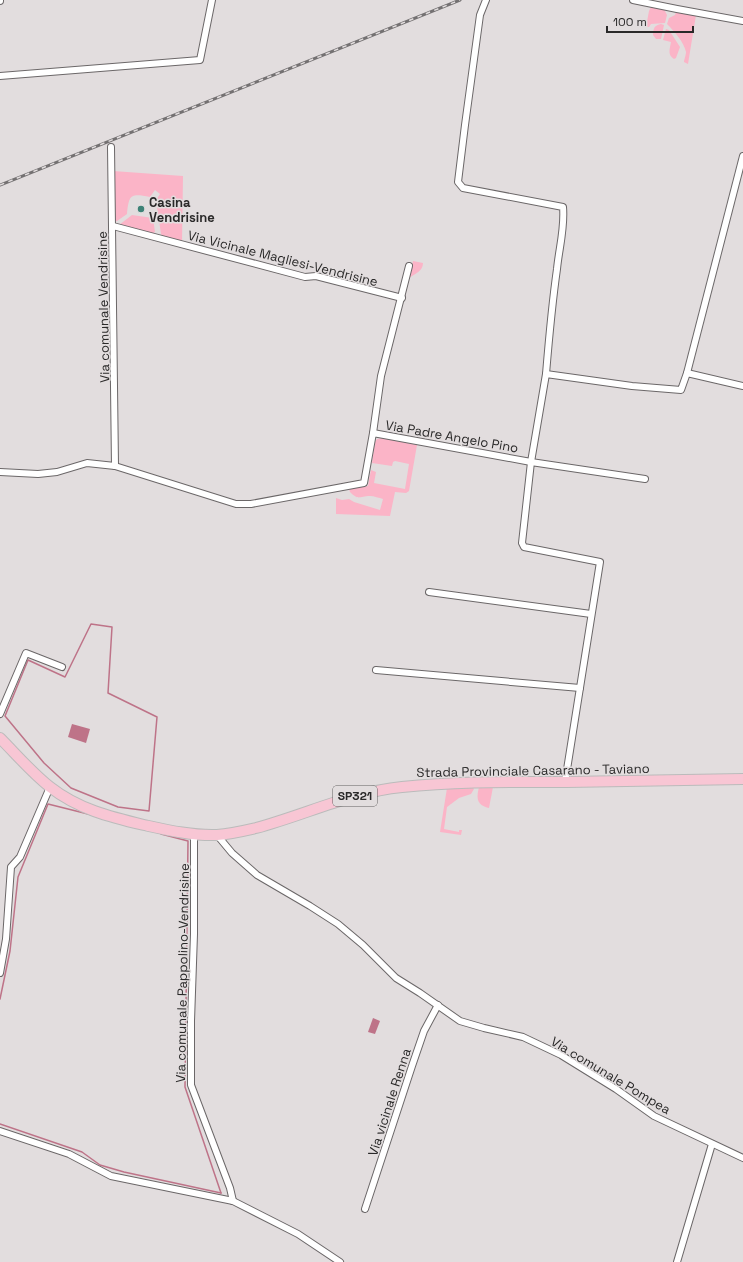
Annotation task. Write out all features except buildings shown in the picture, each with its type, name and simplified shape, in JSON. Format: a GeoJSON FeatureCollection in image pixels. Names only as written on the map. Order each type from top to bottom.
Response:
{"type":"FeatureCollection","features":[{"type":"Feature","properties":{"kind":"main road","name":"Strada Provinciale Casarano - Taviano"},"geometry":{"type":"LineString","coordinates":[[0,738],[50,787],[81,806],[100,814],[151,827],[194,834],[217,834],[253,828],[335,802],[381,790],[436,784],[743,779]]}},
{"type":"Feature","properties":{"kind":"street"},"geometry":{"type":"LineString","coordinates":[[0,76],[200,60],[212,0]]}},
{"type":"Feature","properties":{"kind":"street","name":"Via Padre Angelo Pino"},"geometry":{"type":"LineString","coordinates":[[0,472],[38,474],[57,472],[87,464],[115,466],[236,504],[250,504],[364,483],[373,433],[531,462],[546,374],[550,324],[564,222],[563,207],[463,188],[458,182],[464,125],[480,15],[486,0]]}},
{"type":"Feature","properties":{"kind":"street"},"geometry":{"type":"LineString","coordinates":[[633,0],[677,10],[743,21]]}},
{"type":"Feature","properties":{"kind":"street","name":"Via comunale Vendrisine"},"geometry":{"type":"LineString","coordinates":[[111,147],[115,466]]}},
{"type":"Feature","properties":{"kind":"street"},"geometry":{"type":"LineString","coordinates":[[546,374],[632,386],[681,390],[687,373],[743,156]]}},
{"type":"Feature","properties":{"kind":"street","name":"Via Vicinale Magliesi-Vendrisine"},"geometry":{"type":"LineString","coordinates":[[113,226],[305,277],[316,276],[402,298]]}},
{"type":"Feature","properties":{"kind":"street"},"geometry":{"type":"LineString","coordinates":[[373,433],[381,376],[409,266]]}},
{"type":"Feature","properties":{"kind":"street"},"geometry":{"type":"LineString","coordinates":[[687,373],[743,386]]}},
{"type":"Feature","properties":{"kind":"street"},"geometry":{"type":"LineString","coordinates":[[565,782],[600,562],[524,547],[522,543],[531,462],[646,479]]}},
{"type":"Feature","properties":{"kind":"street"},"geometry":{"type":"LineString","coordinates":[[429,592],[591,614]]}},
{"type":"Feature","properties":{"kind":"street"},"geometry":{"type":"LineString","coordinates":[[0,714],[26,653],[62,668]]}},
{"type":"Feature","properties":{"kind":"street"},"geometry":{"type":"LineString","coordinates":[[376,670],[580,688]]}},
{"type":"Feature","properties":{"kind":"street"},"geometry":{"type":"LineString","coordinates":[[0,973],[6,939],[11,867],[20,857],[50,787]]}},
{"type":"Feature","properties":{"kind":"street","name":"Via comunale Pappolino-Vendrisine"},"geometry":{"type":"LineString","coordinates":[[194,834],[191,1084],[230,1188],[232,1201]]}},
{"type":"Feature","properties":{"kind":"street","name":"Via comunale Pompea"},"geometry":{"type":"LineString","coordinates":[[217,834],[232,854],[257,875],[338,924],[363,945],[396,978],[420,992],[460,1021],[523,1037],[561,1055],[616,1089],[654,1116],[743,1158]]}},
{"type":"Feature","properties":{"kind":"street","name":"Via vicinale Renna"},"geometry":{"type":"LineString","coordinates":[[365,1209],[424,1031],[438,1005]]}},
{"type":"Feature","properties":{"kind":"street"},"geometry":{"type":"LineString","coordinates":[[0,1131],[69,1154],[111,1176],[232,1201],[298,1234],[340,1262]]}},
{"type":"Feature","properties":{"kind":"street"},"geometry":{"type":"LineString","coordinates":[[677,1262],[712,1144]]}},
{"type":"Feature","properties":{"kind":"shaded area"},"geometry":{"type":"Polygon","coordinates":[[[651,7],[664,9],[667,15],[665,23],[651,24],[649,27],[646,27],[651,7]]]}},
{"type":"Feature","properties":{"kind":"shaded area"},"geometry":{"type":"Polygon","coordinates":[[[676,12],[696,15],[688,64],[684,62],[686,52],[683,44],[676,33],[667,24],[669,18],[675,15],[676,12]]]}},
{"type":"Feature","properties":{"kind":"shaded area"},"geometry":{"type":"Polygon","coordinates":[[[657,25],[664,25],[661,39],[656,39],[653,35],[654,29],[657,25]]]}},
{"type":"Feature","properties":{"kind":"shaded area"},"geometry":{"type":"Polygon","coordinates":[[[666,29],[669,30],[680,47],[676,58],[674,59],[670,56],[671,42],[663,40],[666,29]]]}},
{"type":"Feature","properties":{"kind":"shaded area"},"geometry":{"type":"Polygon","coordinates":[[[113,171],[183,176],[182,243],[163,237],[161,234],[156,200],[160,194],[155,190],[150,197],[138,195],[132,197],[130,199],[127,214],[114,222],[113,171]]]}},
{"type":"Feature","properties":{"kind":"shaded area"},"geometry":{"type":"Polygon","coordinates":[[[132,215],[153,218],[155,232],[152,234],[119,225],[132,215]]]}},
{"type":"Feature","properties":{"kind":"shaded area"},"geometry":{"type":"Polygon","coordinates":[[[413,261],[423,263],[423,266],[418,272],[409,278],[413,261]]]}},
{"type":"Feature","properties":{"kind":"shaded area"},"geometry":{"type":"Polygon","coordinates":[[[382,438],[417,445],[409,491],[406,493],[395,492],[390,516],[336,514],[336,498],[342,500],[349,499],[380,510],[383,499],[372,496],[357,497],[350,492],[349,489],[368,486],[371,470],[376,472],[374,483],[405,489],[409,464],[395,461],[393,462],[392,466],[372,463],[375,442],[377,439],[382,438]]]}},
{"type":"Feature","properties":{"kind":"shaded area"},"geometry":{"type":"Polygon","coordinates":[[[72,724],[90,729],[86,743],[68,737],[72,724]]]}},
{"type":"Feature","properties":{"kind":"shaded area"},"geometry":{"type":"Polygon","coordinates":[[[472,787],[474,789],[471,794],[459,798],[447,807],[444,829],[459,832],[459,830],[462,830],[461,835],[440,832],[447,788],[472,787]]]}},
{"type":"Feature","properties":{"kind":"shaded area"},"geometry":{"type":"Polygon","coordinates":[[[479,787],[493,787],[489,808],[485,807],[478,801],[479,787]]]}},
{"type":"Feature","properties":{"kind":"shaded area"},"geometry":{"type":"Polygon","coordinates":[[[373,1018],[380,1021],[375,1034],[368,1032],[373,1018]]]}},
{"type":"Feature","properties":{"kind":"waterway"},"geometry":{"type":"LineString","coordinates":[[91,624],[112,627],[108,693],[157,717],[149,811],[118,807],[71,788],[44,763],[5,716],[28,660],[65,677],[91,624]]}},
{"type":"Feature","properties":{"kind":"waterway"},"geometry":{"type":"LineString","coordinates":[[0,999],[10,951],[18,877],[48,804],[92,815]]}},
{"type":"Feature","properties":{"kind":"waterway"},"geometry":{"type":"LineString","coordinates":[[161,834],[188,841],[185,1087],[221,1193]]}},
{"type":"Feature","properties":{"kind":"waterway"},"geometry":{"type":"LineString","coordinates":[[0,1124],[82,1152],[100,1165],[124,1172],[221,1193]]}},
{"type":"Feature","properties":{"kind":"railway"},"geometry":{"type":"LineString","coordinates":[[0,185],[460,0]]}},
{"type":"Feature","properties":{"kind":"place","name":"Casina Vendrisine"},"geometry":{"type":"Point","coordinates":[141,209]}}]}
